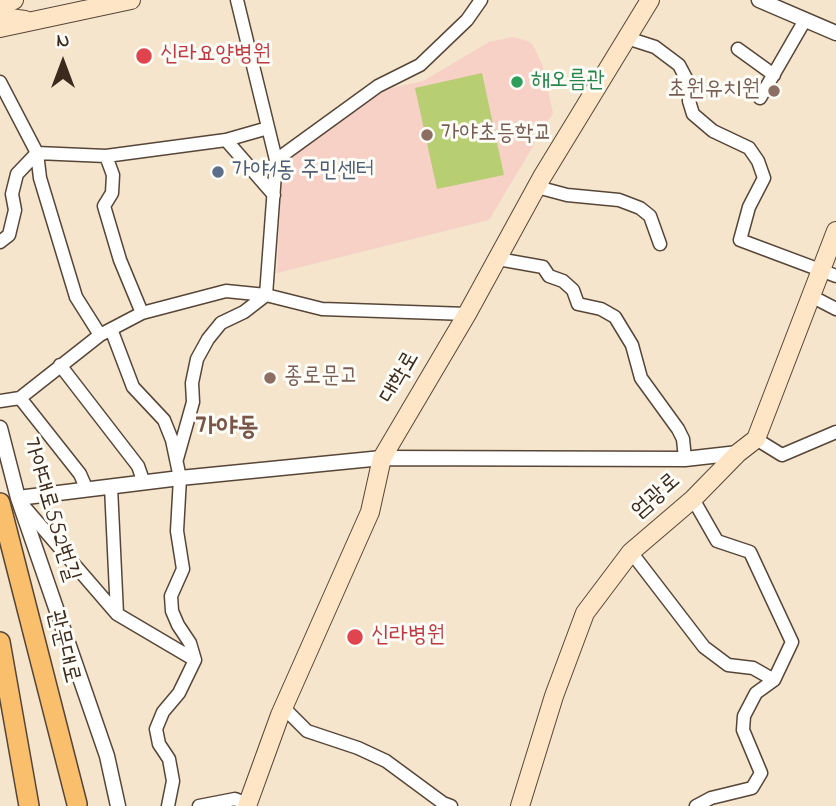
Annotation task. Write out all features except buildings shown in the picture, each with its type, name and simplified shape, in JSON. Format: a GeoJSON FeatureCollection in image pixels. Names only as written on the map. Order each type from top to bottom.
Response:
{"type":"FeatureCollection","features":[{"type":"Feature","properties":{"kind":"highway","name":"관문대로"},"geometry":{"type":"LineString","coordinates":[[9,500],[16,565],[77,804]]}},
{"type":"Feature","properties":{"kind":"highway"},"geometry":{"type":"LineString","coordinates":[[0,642],[29,806]]}},
{"type":"Feature","properties":{"kind":"main road"},"geometry":{"type":"LineString","coordinates":[[14,0],[6,4],[4,15],[9,18],[34,20]]}},
{"type":"Feature","properties":{"kind":"main road"},"geometry":{"type":"LineString","coordinates":[[0,28],[131,0]]}},
{"type":"Feature","properties":{"kind":"main road","name":"대학로"},"geometry":{"type":"LineString","coordinates":[[247,805],[284,706],[370,512],[382,458],[467,314],[537,187],[650,0]]}},
{"type":"Feature","properties":{"kind":"main road"},"geometry":{"type":"LineString","coordinates":[[756,439],[811,296],[828,273],[836,231]]}},
{"type":"Feature","properties":{"kind":"main road","name":"엄광로"},"geometry":{"type":"LineString","coordinates":[[520,806],[554,696],[585,613],[631,552],[693,499],[738,453],[756,439]]}},
{"type":"Feature","properties":{"kind":"street"},"geometry":{"type":"LineString","coordinates":[[177,459],[193,402],[192,383],[197,359],[221,323],[244,312],[266,295],[276,160],[237,0]]}},
{"type":"Feature","properties":{"kind":"street"},"geometry":{"type":"LineString","coordinates":[[276,160],[378,86],[420,65],[467,20],[481,0]]}},
{"type":"Feature","properties":{"kind":"street"},"geometry":{"type":"LineString","coordinates":[[759,0],[836,33]]}},
{"type":"Feature","properties":{"kind":"street"},"geometry":{"type":"LineString","coordinates":[[760,98],[801,18]]}},
{"type":"Feature","properties":{"kind":"street"},"geometry":{"type":"LineString","coordinates":[[627,38],[655,47],[679,65],[689,84],[693,114],[713,131],[749,148],[758,161],[764,178],[749,207],[740,240],[828,273]]}},
{"type":"Feature","properties":{"kind":"street"},"geometry":{"type":"LineString","coordinates":[[738,49],[774,75]]}},
{"type":"Feature","properties":{"kind":"street"},"geometry":{"type":"LineString","coordinates":[[0,82],[37,153],[40,178],[76,297],[105,332],[132,387],[164,420],[177,459],[180,478],[177,531],[183,569],[171,596],[172,611],[190,643],[195,660],[179,693],[163,712],[156,729],[159,744],[169,759],[173,781],[168,806]]}},
{"type":"Feature","properties":{"kind":"street"},"geometry":{"type":"LineString","coordinates":[[0,242],[9,235],[15,210],[12,194],[17,174],[37,153],[106,156],[226,140],[268,128]]}},
{"type":"Feature","properties":{"kind":"street"},"geometry":{"type":"LineString","coordinates":[[226,140],[274,194]]}},
{"type":"Feature","properties":{"kind":"street"},"geometry":{"type":"LineString","coordinates":[[106,156],[113,175],[112,193],[104,206],[120,260],[142,313]]}},
{"type":"Feature","properties":{"kind":"street"},"geometry":{"type":"LineString","coordinates":[[537,187],[567,194],[619,200],[640,208],[650,216],[660,244]]}},
{"type":"Feature","properties":{"kind":"street"},"geometry":{"type":"LineString","coordinates":[[498,259],[543,267],[549,276],[564,281],[573,290],[578,304],[601,309],[615,317],[632,345],[641,378],[678,429],[685,459]]}},
{"type":"Feature","properties":{"kind":"street"},"geometry":{"type":"LineString","coordinates":[[0,401],[20,398],[105,332],[142,313],[226,291],[266,295],[322,309],[467,314]]}},
{"type":"Feature","properties":{"kind":"street"},"geometry":{"type":"LineString","coordinates":[[811,296],[836,309]]}},
{"type":"Feature","properties":{"kind":"street"},"geometry":{"type":"LineString","coordinates":[[60,365],[138,466],[144,483]]}},
{"type":"Feature","properties":{"kind":"street"},"geometry":{"type":"LineString","coordinates":[[20,398],[80,474],[87,490]]}},
{"type":"Feature","properties":{"kind":"street","name":"가야대로552번길"},"geometry":{"type":"LineString","coordinates":[[0,429],[9,500],[89,698],[107,756],[118,806]]}},
{"type":"Feature","properties":{"kind":"street","name":"가야대로552번길"},"geometry":{"type":"LineString","coordinates":[[0,429],[16,565]]}},
{"type":"Feature","properties":{"kind":"street"},"geometry":{"type":"LineString","coordinates":[[756,439],[782,454],[836,432]]}},
{"type":"Feature","properties":{"kind":"street"},"geometry":{"type":"LineString","coordinates":[[9,500],[180,478],[382,458],[685,459],[738,453]]}},
{"type":"Feature","properties":{"kind":"street"},"geometry":{"type":"LineString","coordinates":[[111,487],[117,614]]}},
{"type":"Feature","properties":{"kind":"street"},"geometry":{"type":"LineString","coordinates":[[693,499],[717,541],[750,552],[792,642],[774,680],[756,693],[744,716],[743,730],[761,773],[752,788],[710,798],[696,806]]}},
{"type":"Feature","properties":{"kind":"street"},"geometry":{"type":"LineString","coordinates":[[9,500],[117,614],[195,660]]}},
{"type":"Feature","properties":{"kind":"street"},"geometry":{"type":"LineString","coordinates":[[631,552],[704,648],[728,665],[753,668],[774,680]]}},
{"type":"Feature","properties":{"kind":"street"},"geometry":{"type":"LineString","coordinates":[[284,706],[307,731],[358,748],[386,761],[450,806]]}},
{"type":"Feature","properties":{"kind":"street"},"geometry":{"type":"LineString","coordinates":[[199,806],[235,799],[247,805]]}},
{"type":"Feature","properties":{"kind":"shaded area","name":"가야초등학교"},"geometry":{"type":"Polygon","coordinates":[[[513,37],[533,45],[542,64],[553,113],[489,220],[277,273],[282,158],[378,91],[423,81],[489,42],[513,37]]]}},
{"type":"Feature","properties":{"kind":"green space"},"geometry":{"type":"Polygon","coordinates":[[[482,73],[504,175],[437,189],[415,88],[482,73]]]}},
{"type":"Feature","properties":{"kind":"place","name":"신라요양병원"},"geometry":{"type":"Point","coordinates":[144,56]}},
{"type":"Feature","properties":{"kind":"place","name":"해오름관"},"geometry":{"type":"Point","coordinates":[517,82]}},
{"type":"Feature","properties":{"kind":"place","name":"초원유치원"},"geometry":{"type":"Point","coordinates":[774,91]}},
{"type":"Feature","properties":{"kind":"place","name":"가야초등학교"},"geometry":{"type":"Point","coordinates":[427,135]}},
{"type":"Feature","properties":{"kind":"place","name":"가야1동 주민센터"},"geometry":{"type":"Point","coordinates":[218,172]}},
{"type":"Feature","properties":{"kind":"place","name":"종로문고"},"geometry":{"type":"Point","coordinates":[270,378]}},
{"type":"Feature","properties":{"kind":"place","name":"신라병원"},"geometry":{"type":"Point","coordinates":[355,637]}},
{"type":"Feature","properties":{"kind":"district","name":"가야동"},"geometry":{"type":"Point","coordinates":[227,430]}}]}
